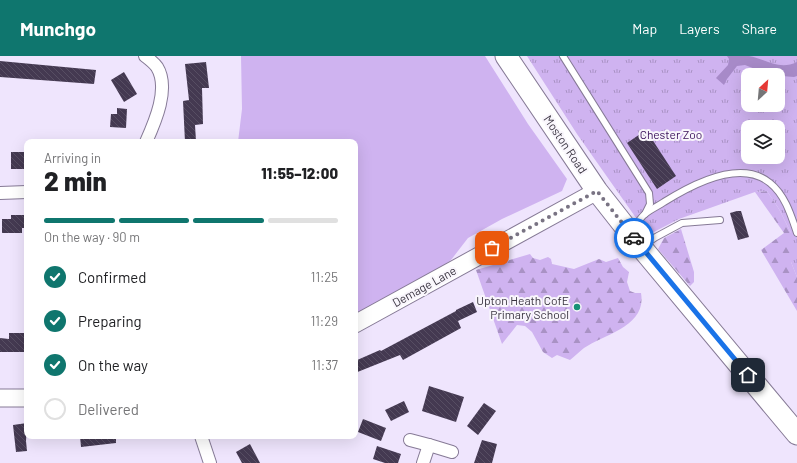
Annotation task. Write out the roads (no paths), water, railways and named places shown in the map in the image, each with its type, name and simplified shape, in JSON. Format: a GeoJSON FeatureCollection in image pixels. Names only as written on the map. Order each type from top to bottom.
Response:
{"type":"FeatureCollection","features":[{"type":"Feature","properties":{"kind":"highway","name":"Moston Road"},"geometry":{"type":"LineString","coordinates":[[506,56],[597,191],[797,434]]}},
{"type":"Feature","properties":{"kind":"street"},"geometry":{"type":"LineString","coordinates":[[145,56],[157,66],[162,78],[162,92],[155,121],[147,139]]}},
{"type":"Feature","properties":{"kind":"street","name":"Demage Lane"},"geometry":{"type":"LineString","coordinates":[[358,322],[597,191]]}},
{"type":"Feature","properties":{"kind":"street"},"geometry":{"type":"LineString","coordinates":[[0,193],[24,192]]}},
{"type":"Feature","properties":{"kind":"street"},"geometry":{"type":"LineString","coordinates":[[0,398],[24,398]]}},
{"type":"Feature","properties":{"kind":"street"},"geometry":{"type":"LineString","coordinates":[[202,439],[210,463]]}},
{"type":"Feature","properties":{"kind":"street"},"geometry":{"type":"LineString","coordinates":[[410,440],[452,452]]}},
{"type":"Feature","properties":{"kind":"street"},"geometry":{"type":"LineString","coordinates":[[423,463],[429,445]]}},
{"type":"Feature","properties":{"kind":"lane"},"geometry":{"type":"LineString","coordinates":[[563,56],[649,193],[650,204],[636,240],[656,237],[682,223],[720,220]]}},
{"type":"Feature","properties":{"kind":"lane"},"geometry":{"type":"LineString","coordinates":[[645,214],[677,194],[714,177],[741,172],[770,182],[782,195],[792,217],[797,233]]}},
{"type":"Feature","properties":{"kind":"place","name":"Upton Heath CofE Primary School"},"geometry":{"type":"Point","coordinates":[577,307]}},
{"type":"Feature","properties":{"kind":"park label","name":"Chester Zoo"},"geometry":{"type":"Point","coordinates":[671,134]}}]}
